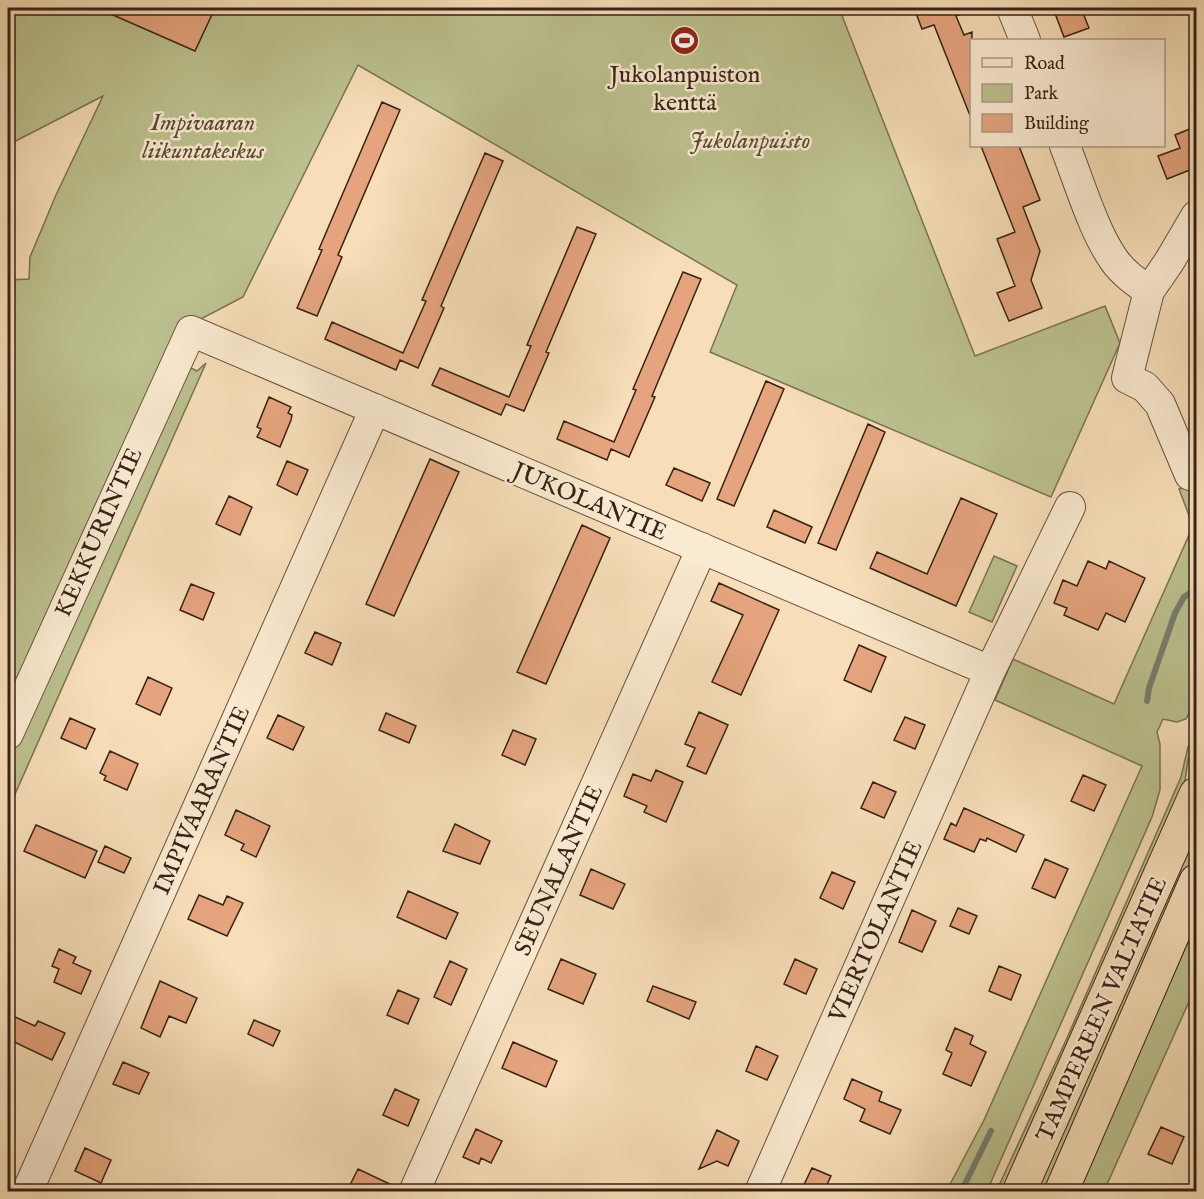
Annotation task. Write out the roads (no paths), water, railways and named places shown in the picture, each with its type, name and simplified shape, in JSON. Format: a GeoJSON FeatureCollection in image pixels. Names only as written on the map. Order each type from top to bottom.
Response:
{"type":"FeatureCollection","features":[{"type":"Feature","properties":{"kind":"highway","name":"TAMPEREEN VALTATIE"},"geometry":{"type":"LineString","coordinates":[[1019,1191],[1197,794]]}},
{"type":"Feature","properties":{"kind":"highway","name":"TAMPEREEN VALTATIE"},"geometry":{"type":"LineString","coordinates":[[1061,1191],[1197,881]]}},
{"type":"Feature","properties":{"kind":"street"},"geometry":{"type":"LineString","coordinates":[[1012,8],[1025,39]]}},
{"type":"Feature","properties":{"kind":"street"},"geometry":{"type":"LineString","coordinates":[[1065,147],[1101,238],[1114,261],[1131,279],[1149,291]]}},
{"type":"Feature","properties":{"kind":"street"},"geometry":{"type":"LineString","coordinates":[[1190,475],[1160,404],[1145,387],[1127,378],[1149,291],[1197,216]]}},
{"type":"Feature","properties":{"kind":"street","name":"JUKOLANTIE"},"geometry":{"type":"LineString","coordinates":[[191,331],[990,671]]}},
{"type":"Feature","properties":{"kind":"street","name":"KEKKURINTIE"},"geometry":{"type":"LineString","coordinates":[[8,734],[191,331]]}},
{"type":"Feature","properties":{"kind":"street","name":"IMPIVAARANTIE"},"geometry":{"type":"LineString","coordinates":[[27,1191],[375,409]]}},
{"type":"Feature","properties":{"kind":"street","name":"VIERTOLANTIE"},"geometry":{"type":"LineString","coordinates":[[760,1191],[990,671],[1070,507]]}},
{"type":"Feature","properties":{"kind":"street","name":"SEUNALANTIE"},"geometry":{"type":"LineString","coordinates":[[414,1191],[702,548]]}},
{"type":"Feature","properties":{"kind":"waterway"},"geometry":{"type":"LineString","coordinates":[[1147,701],[1149,688],[1175,613],[1184,597],[1196,589]]}},
{"type":"Feature","properties":{"kind":"waterway"},"geometry":{"type":"LineString","coordinates":[[961,1192],[991,1131]]}},
{"type":"Feature","properties":{"kind":"place","name":"Jukolanpuiston kenttä"},"geometry":{"type":"Point","coordinates":[685,41]}},
{"type":"Feature","properties":{"kind":"park label","name":"Impivaaran liikuntakeskus"},"geometry":{"type":"Point","coordinates":[203,136]}},
{"type":"Feature","properties":{"kind":"park label","name":"Jukolanpuisto"},"geometry":{"type":"Point","coordinates":[750,140]}}]}
